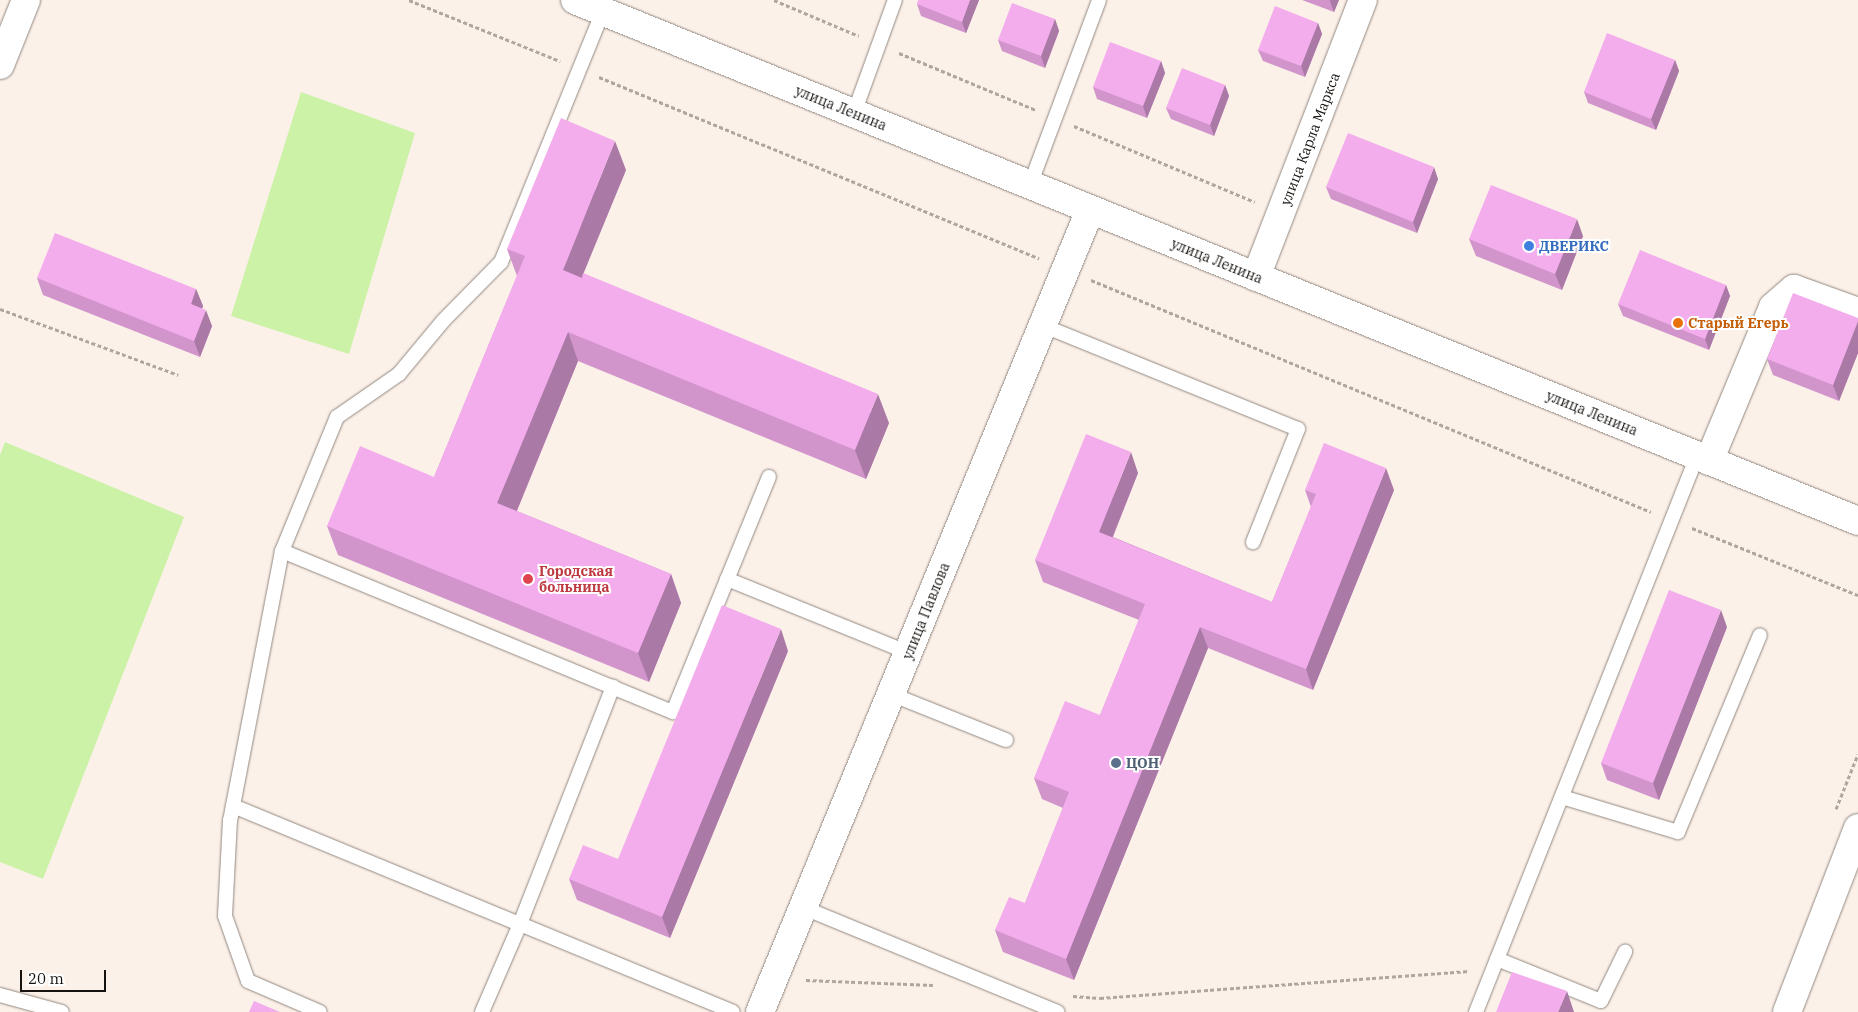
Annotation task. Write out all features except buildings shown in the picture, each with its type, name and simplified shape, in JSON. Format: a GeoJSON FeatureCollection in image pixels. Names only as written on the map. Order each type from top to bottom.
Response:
{"type":"FeatureCollection","features":[{"type":"Feature","properties":{"kind":"street"},"geometry":{"type":"LineString","coordinates":[[0,65],[26,0]]}},
{"type":"Feature","properties":{"kind":"street","name":"улица Ленина"},"geometry":{"type":"LineString","coordinates":[[576,0],[1858,521]]}},
{"type":"Feature","properties":{"kind":"street","name":"улица Карла Маркса"},"geometry":{"type":"LineString","coordinates":[[1256,277],[1363,0]]}},
{"type":"Feature","properties":{"kind":"street","name":"улица Павлова"},"geometry":{"type":"LineString","coordinates":[[760,1012],[1044,326],[1090,210]]}},
{"type":"Feature","properties":{"kind":"street"},"geometry":{"type":"LineString","coordinates":[[1703,458],[1773,307],[1794,289],[1858,312]]}},
{"type":"Feature","properties":{"kind":"street"},"geometry":{"type":"LineString","coordinates":[[1787,1012],[1858,828]]}},
{"type":"Feature","properties":{"kind":"lane"},"geometry":{"type":"LineString","coordinates":[[854,113],[895,0]]}},
{"type":"Feature","properties":{"kind":"lane"},"geometry":{"type":"LineString","coordinates":[[1030,186],[1099,0]]}},
{"type":"Feature","properties":{"kind":"lane"},"geometry":{"type":"LineString","coordinates":[[320,1012],[248,981],[225,916],[233,806],[282,551],[337,417],[398,374],[443,321],[501,262],[603,11]]}},
{"type":"Feature","properties":{"kind":"lane"},"geometry":{"type":"LineString","coordinates":[[1044,326],[1298,429],[1253,542]]}},
{"type":"Feature","properties":{"kind":"lane"},"geometry":{"type":"LineString","coordinates":[[1476,1012],[1672,520],[1703,458]]}},
{"type":"Feature","properties":{"kind":"lane"},"geometry":{"type":"LineString","coordinates":[[282,551],[673,712],[769,477]]}},
{"type":"Feature","properties":{"kind":"lane"},"geometry":{"type":"LineString","coordinates":[[727,580],[909,653]]}},
{"type":"Feature","properties":{"kind":"lane"},"geometry":{"type":"LineString","coordinates":[[1562,797],[1678,832],[1760,636]]}},
{"type":"Feature","properties":{"kind":"lane"},"geometry":{"type":"LineString","coordinates":[[482,1012],[520,924],[612,687]]}},
{"type":"Feature","properties":{"kind":"lane"},"geometry":{"type":"LineString","coordinates":[[891,694],[1006,740]]}},
{"type":"Feature","properties":{"kind":"lane"},"geometry":{"type":"LineString","coordinates":[[233,806],[733,1012]]}},
{"type":"Feature","properties":{"kind":"lane"},"geometry":{"type":"LineString","coordinates":[[804,908],[1058,1012]]}},
{"type":"Feature","properties":{"kind":"lane"},"geometry":{"type":"LineString","coordinates":[[1497,959],[1601,1001],[1625,952]]}},
{"type":"Feature","properties":{"kind":"lane"},"geometry":{"type":"LineString","coordinates":[[0,995],[62,1012]]}},
{"type":"Feature","properties":{"kind":"path"},"geometry":{"type":"LineString","coordinates":[[409,0],[557,60]]}},
{"type":"Feature","properties":{"kind":"path"},"geometry":{"type":"LineString","coordinates":[[774,0],[1281,213]]}},
{"type":"Feature","properties":{"kind":"path"},"geometry":{"type":"LineString","coordinates":[[602,78],[1858,595]]}},
{"type":"Feature","properties":{"kind":"path"},"geometry":{"type":"LineString","coordinates":[[0,309],[178,375]]}},
{"type":"Feature","properties":{"kind":"path"},"geometry":{"type":"LineString","coordinates":[[1062,995],[1100,998],[1478,971]]}},
{"type":"Feature","properties":{"kind":"path"},"geometry":{"type":"LineString","coordinates":[[806,980],[937,986]]}},
{"type":"Feature","properties":{"kind":"green space"},"geometry":{"type":"Polygon","coordinates":[[[301,92],[415,133],[349,354],[231,316],[301,92]]]}},
{"type":"Feature","properties":{"kind":"green space"},"geometry":{"type":"Polygon","coordinates":[[[5,442],[184,517],[43,879],[0,862],[0,455],[5,442]]]}},
{"type":"Feature","properties":{"kind":"place","name":"ДВЕРИКС"},"geometry":{"type":"Point","coordinates":[1529,246]}},
{"type":"Feature","properties":{"kind":"place","name":"Старый Егерь"},"geometry":{"type":"Point","coordinates":[1678,323]}},
{"type":"Feature","properties":{"kind":"place","name":"Городская больница"},"geometry":{"type":"Point","coordinates":[528,579]}},
{"type":"Feature","properties":{"kind":"place","name":"ЦОН"},"geometry":{"type":"Point","coordinates":[1116,763]}}]}
